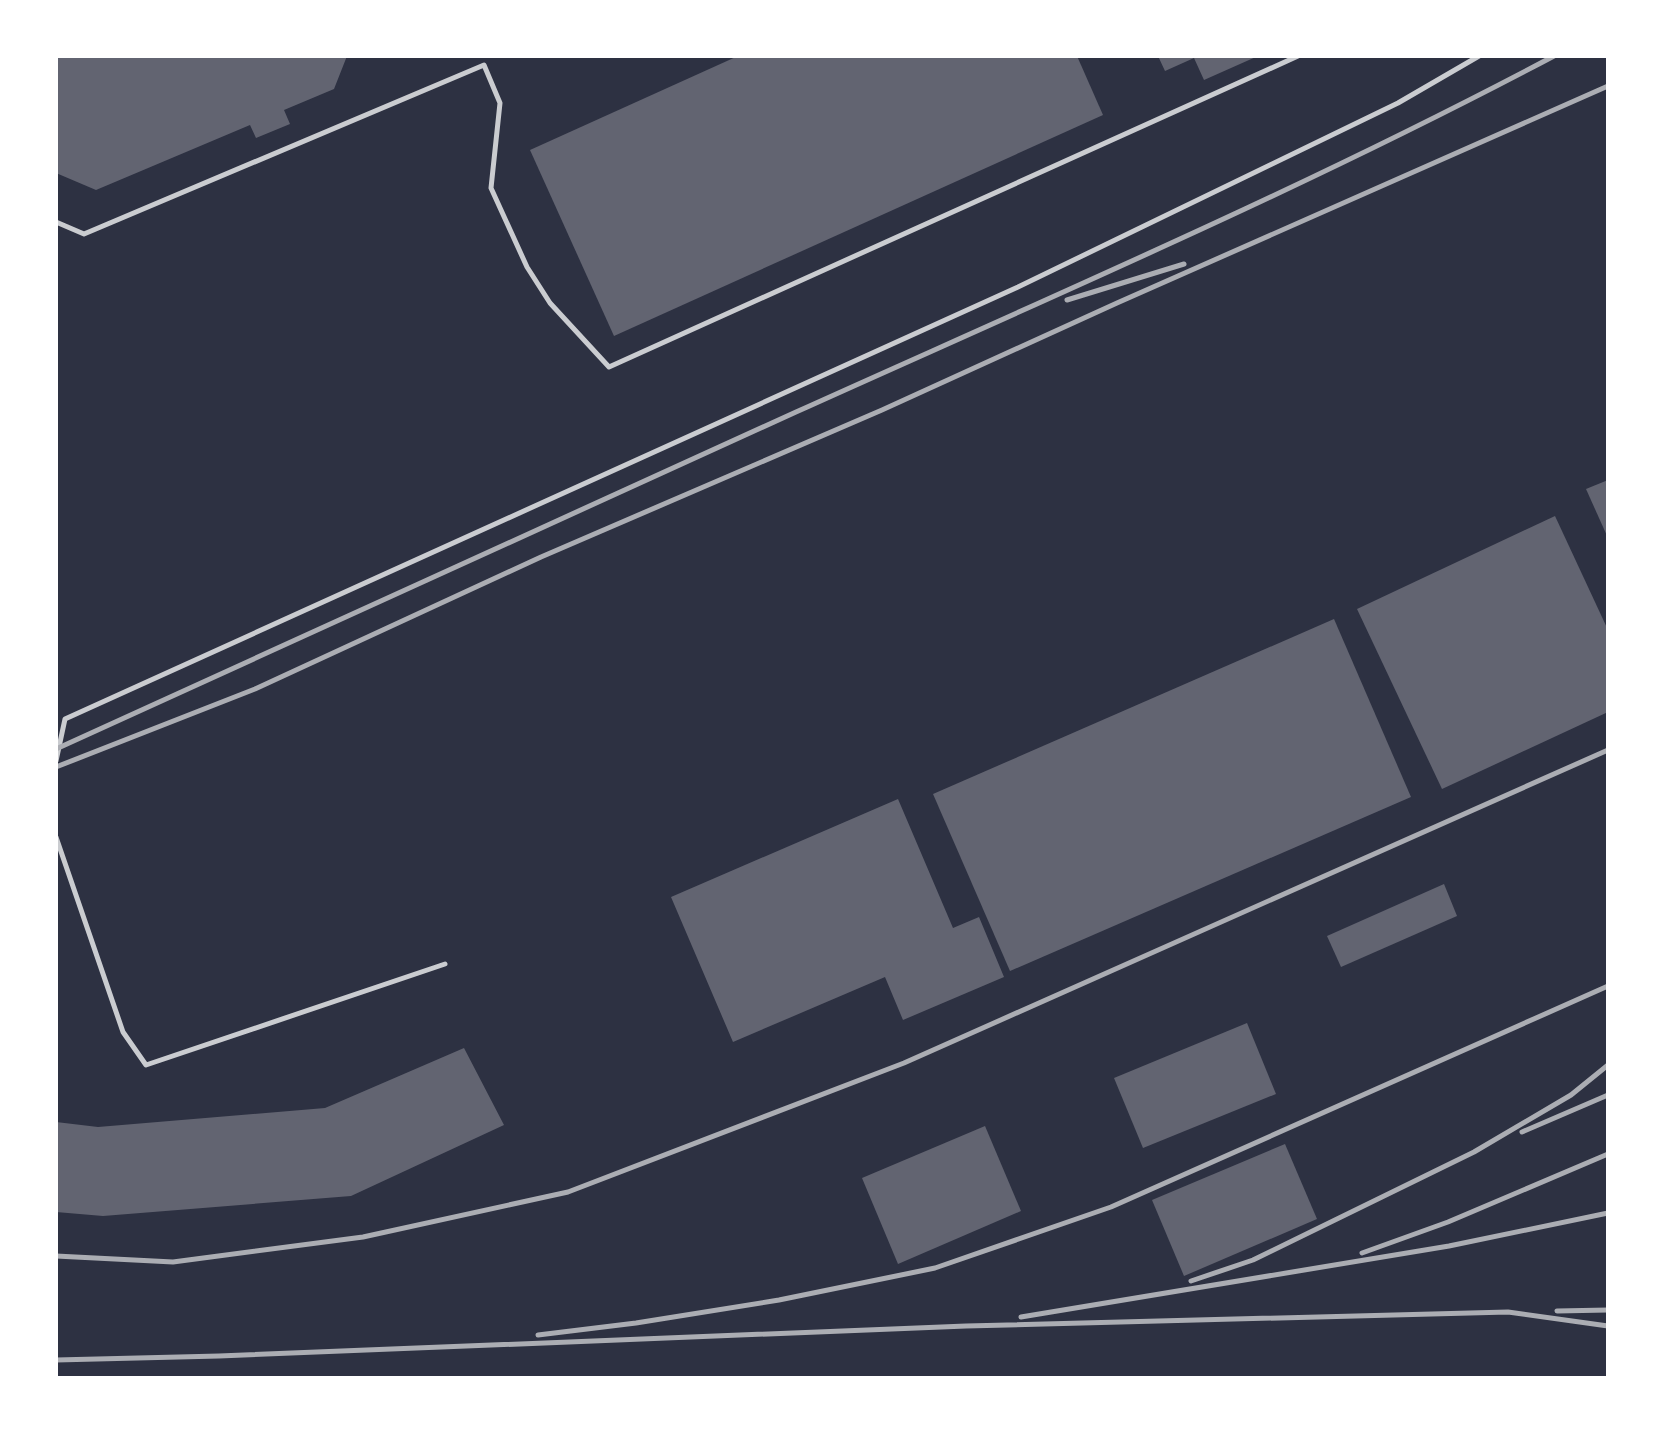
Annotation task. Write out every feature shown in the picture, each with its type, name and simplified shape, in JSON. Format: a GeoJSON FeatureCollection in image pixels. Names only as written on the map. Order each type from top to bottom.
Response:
{"type":"FeatureCollection","features":[{"type":"Feature","properties":{"kind":"lane"},"geometry":{"type":"LineString","coordinates":[[56,222],[85,234],[484,65],[500,103],[492,188],[527,267],[550,303],[608,367],[1298,56]]}},
{"type":"Feature","properties":{"kind":"lane"},"geometry":{"type":"LineString","coordinates":[[56,761],[65,719],[1018,287],[1398,103],[1479,56]]}},
{"type":"Feature","properties":{"kind":"lane"},"geometry":{"type":"LineString","coordinates":[[56,837],[123,1032],[146,1065],[445,964]]}},
{"type":"Feature","properties":{"kind":"building"},"geometry":{"type":"Polygon","coordinates":[[[56,56],[347,56],[334,89],[284,110],[290,124],[256,138],[250,125],[96,190],[56,173],[56,56]]]}},
{"type":"Feature","properties":{"kind":"building"},"geometry":{"type":"Polygon","coordinates":[[[738,56],[1077,56],[1103,115],[614,336],[530,150],[738,56]]]}},
{"type":"Feature","properties":{"kind":"building"},"geometry":{"type":"Polygon","coordinates":[[[1158,56],[1258,56],[1204,80],[1194,58],[1165,71],[1158,56]]]}},
{"type":"Feature","properties":{"kind":"building"},"geometry":{"type":"Polygon","coordinates":[[[1608,480],[1608,538],[1586,489],[1608,480]]]}},
{"type":"Feature","properties":{"kind":"building"},"geometry":{"type":"Polygon","coordinates":[[[1555,516],[1608,630],[1608,712],[1442,789],[1357,609],[1555,516]]]}},
{"type":"Feature","properties":{"kind":"building"},"geometry":{"type":"Polygon","coordinates":[[[1334,619],[1411,797],[1010,971],[933,794],[1334,619]]]}},
{"type":"Feature","properties":{"kind":"building"},"geometry":{"type":"Polygon","coordinates":[[[898,799],[953,928],[979,917],[1004,977],[903,1020],[885,977],[733,1042],[671,897],[898,799]]]}},
{"type":"Feature","properties":{"kind":"building"},"geometry":{"type":"Polygon","coordinates":[[[1444,884],[1457,916],[1341,967],[1327,936],[1444,884]]]}},
{"type":"Feature","properties":{"kind":"building"},"geometry":{"type":"Polygon","coordinates":[[[1247,1023],[1276,1094],[1143,1148],[1114,1078],[1247,1023]]]}},
{"type":"Feature","properties":{"kind":"building"},"geometry":{"type":"Polygon","coordinates":[[[464,1048],[504,1125],[351,1196],[103,1216],[56,1212],[56,1122],[98,1127],[325,1108],[464,1048]]]}},
{"type":"Feature","properties":{"kind":"building"},"geometry":{"type":"Polygon","coordinates":[[[985,1126],[1021,1211],[898,1264],[862,1178],[985,1126]]]}},
{"type":"Feature","properties":{"kind":"building"},"geometry":{"type":"Polygon","coordinates":[[[1285,1144],[1317,1219],[1184,1276],[1152,1200],[1285,1144]]]}},
{"type":"Feature","properties":{"kind":"railway"},"geometry":{"type":"LineString","coordinates":[[56,749],[1178,240],[1367,151],[1554,56]]}},
{"type":"Feature","properties":{"kind":"railway"},"geometry":{"type":"LineString","coordinates":[[56,767],[255,689],[541,557],[882,410],[1608,86]]}},
{"type":"Feature","properties":{"kind":"railway"},"geometry":{"type":"LineString","coordinates":[[1067,300],[1184,264]]}},
{"type":"Feature","properties":{"kind":"railway"},"geometry":{"type":"LineString","coordinates":[[56,1256],[173,1262],[363,1237],[568,1192],[904,1063],[1608,750]]}},
{"type":"Feature","properties":{"kind":"railway"},"geometry":{"type":"LineString","coordinates":[[538,1335],[636,1323],[779,1300],[935,1268],[1111,1207],[1608,986]]}},
{"type":"Feature","properties":{"kind":"railway"},"geometry":{"type":"LineString","coordinates":[[1191,1281],[1253,1260],[1474,1152],[1571,1095],[1608,1065]]}},
{"type":"Feature","properties":{"kind":"railway"},"geometry":{"type":"LineString","coordinates":[[1522,1132],[1608,1095]]}},
{"type":"Feature","properties":{"kind":"railway"},"geometry":{"type":"LineString","coordinates":[[1362,1253],[1448,1222],[1608,1154]]}},
{"type":"Feature","properties":{"kind":"railway"},"geometry":{"type":"LineString","coordinates":[[1021,1317],[1449,1246],[1608,1213]]}},
{"type":"Feature","properties":{"kind":"railway"},"geometry":{"type":"LineString","coordinates":[[1557,1311],[1608,1310]]}},
{"type":"Feature","properties":{"kind":"railway"},"geometry":{"type":"LineString","coordinates":[[56,1360],[966,1326],[1508,1312],[1608,1326]]}}]}
